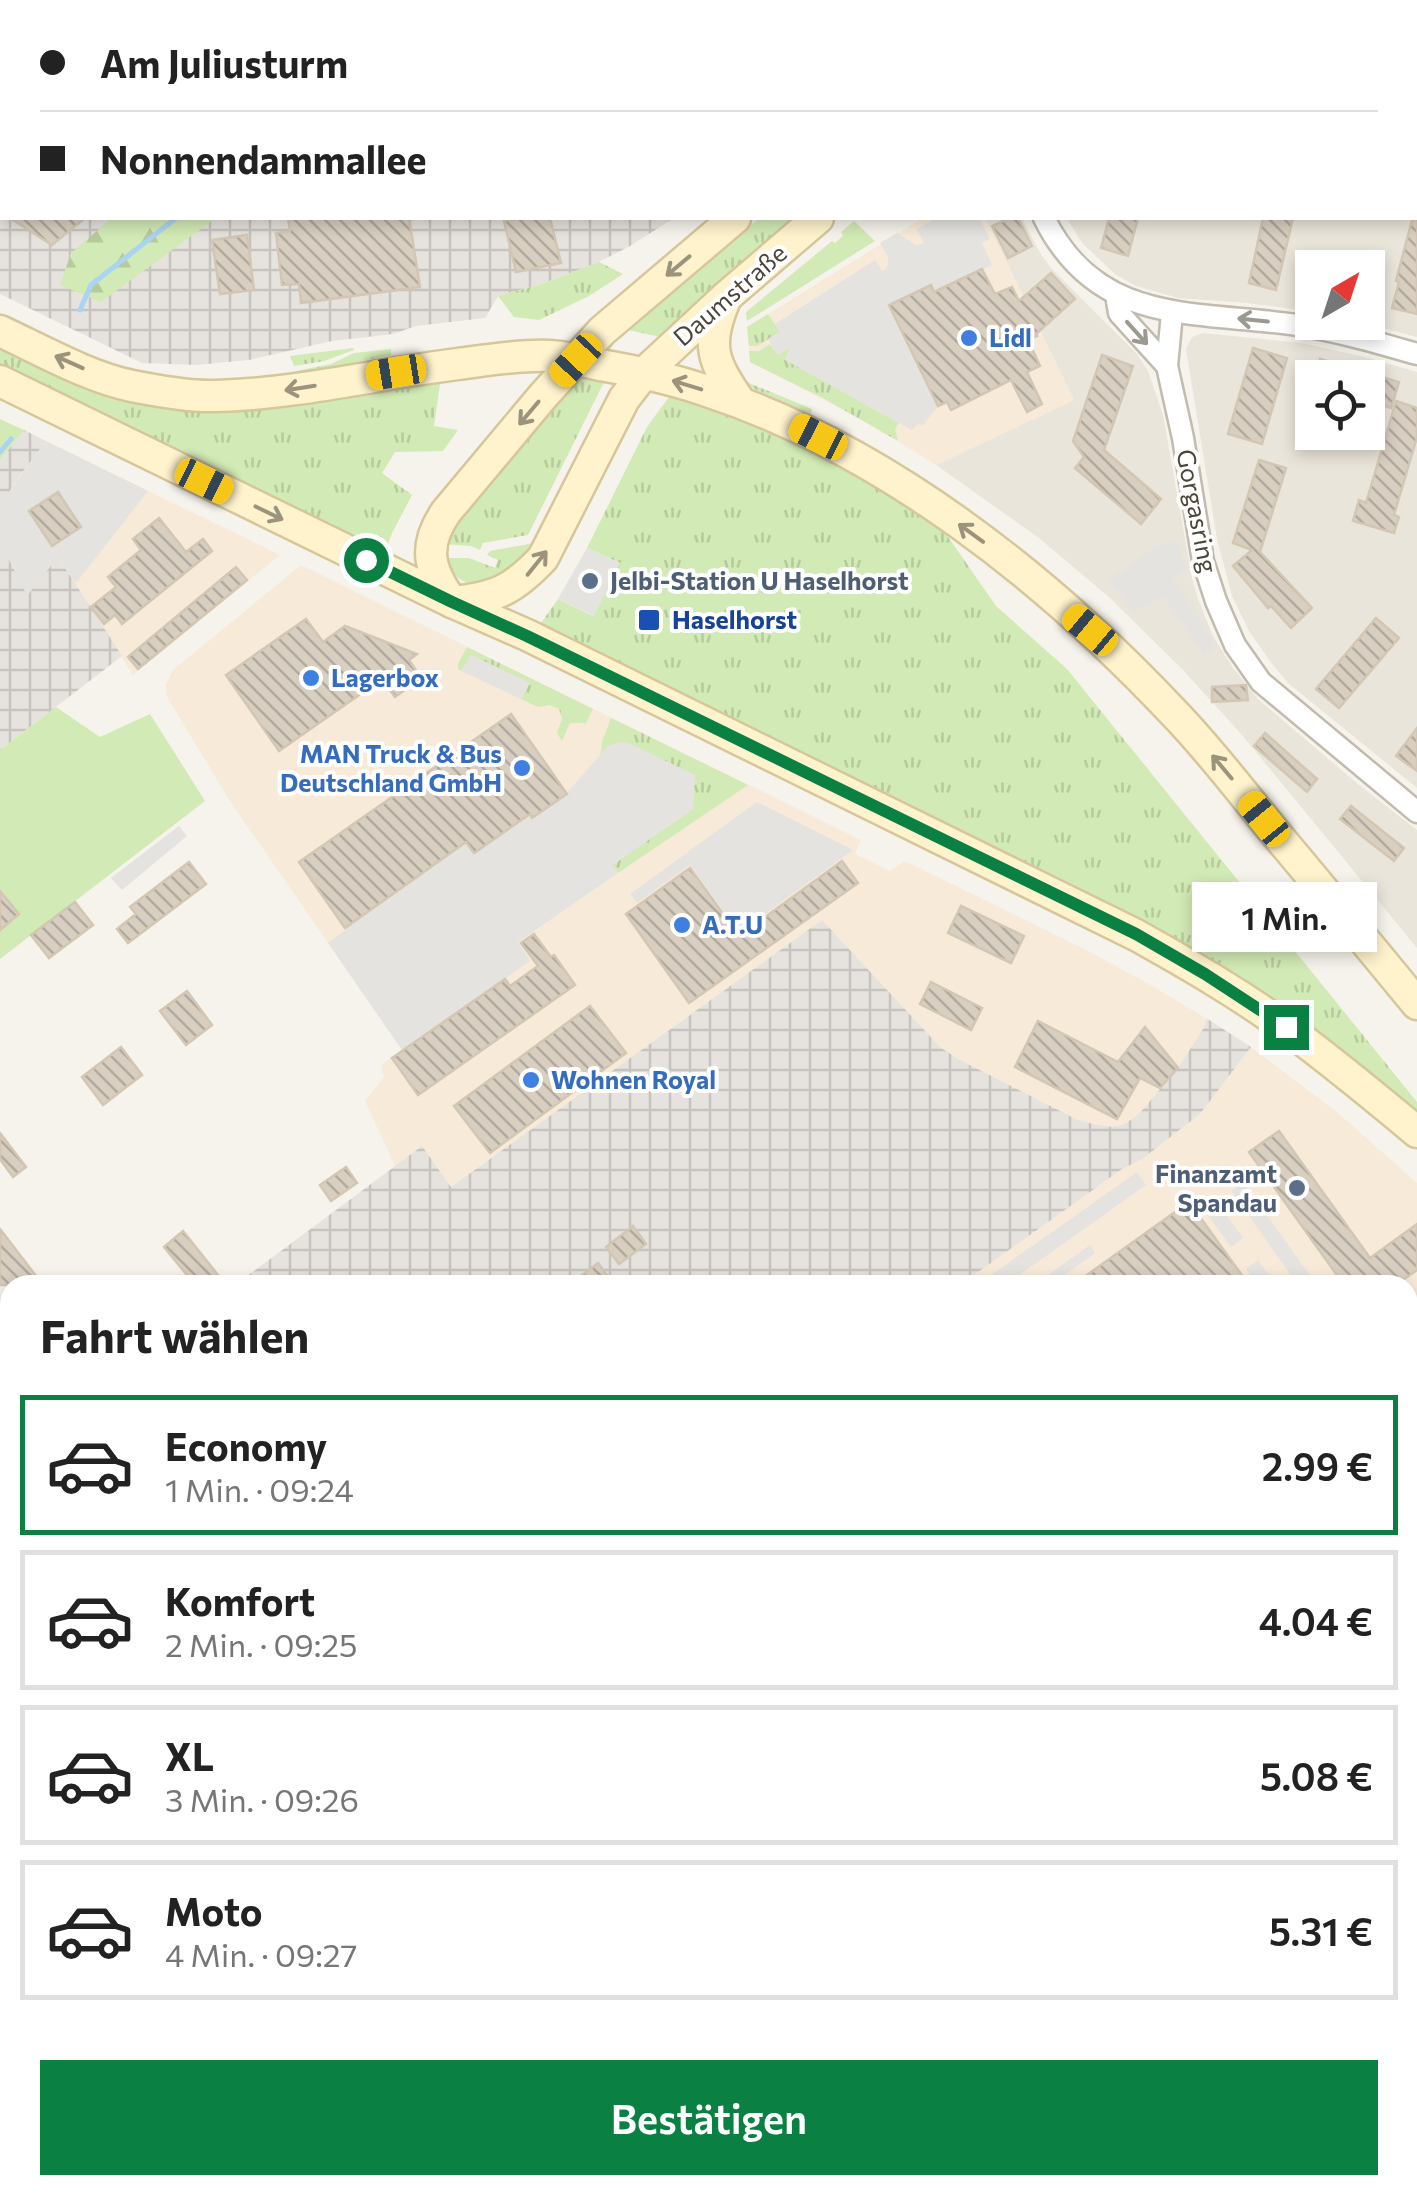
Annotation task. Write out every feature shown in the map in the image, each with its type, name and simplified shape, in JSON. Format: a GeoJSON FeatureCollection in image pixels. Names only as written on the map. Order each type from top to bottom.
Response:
{"type":"FeatureCollection","features":[{"type":"Feature","properties":{"kind":"main road"},"geometry":{"type":"LineString","coordinates":[[452,602],[437,582],[432,566],[433,540],[439,522],[602,331],[734,220]]}},
{"type":"Feature","properties":{"kind":"main road","name":"Daumstraße"},"geometry":{"type":"LineString","coordinates":[[452,602],[498,594],[523,580],[543,558],[624,399],[644,373],[816,220]]}},
{"type":"Feature","properties":{"kind":"main road"},"geometry":{"type":"LineString","coordinates":[[726,298],[713,330],[714,351],[721,373],[740,402]]}},
{"type":"Feature","properties":{"kind":"main road"},"geometry":{"type":"LineString","coordinates":[[0,331],[106,380],[211,396],[282,391],[506,358],[554,356],[644,373],[740,402],[842,449],[904,486],[985,544],[1134,671],[1190,730],[1417,1004]]}},
{"type":"Feature","properties":{"kind":"main road"},"geometry":{"type":"LineString","coordinates":[[0,380],[1136,934],[1286,1027],[1417,1132]]}},
{"type":"Feature","properties":{"kind":"street"},"geometry":{"type":"LineString","coordinates":[[1045,220],[1080,269],[1116,295],[1172,313],[1303,326],[1417,354]]}},
{"type":"Feature","properties":{"kind":"street","name":"Gorgasring"},"geometry":{"type":"LineString","coordinates":[[1116,295],[1120,313],[1167,366]]}},
{"type":"Feature","properties":{"kind":"street","name":"Gorgasring"},"geometry":{"type":"LineString","coordinates":[[1172,313],[1167,366],[1203,561],[1235,645],[1260,682],[1417,812]]}},
{"type":"Feature","properties":{"kind":"shaded area"},"geometry":{"type":"Polygon","coordinates":[[[0,220],[671,220],[599,262],[498,296],[485,318],[416,326],[393,334],[332,341],[249,360],[196,365],[142,363],[0,294],[0,220]]]}},
{"type":"Feature","properties":{"kind":"shaded area"},"geometry":{"type":"Polygon","coordinates":[[[920,220],[986,220],[1074,400],[936,465],[874,426],[750,362],[747,327],[920,220]]]}},
{"type":"Feature","properties":{"kind":"shaded area"},"geometry":{"type":"Polygon","coordinates":[[[933,220],[980,220],[990,239],[982,243],[992,265],[934,292],[930,285],[890,305],[938,406],[923,425],[912,430],[785,360],[790,347],[778,355],[768,339],[779,332],[775,324],[875,260],[885,270],[888,257],[880,243],[897,233],[916,245],[924,243],[917,229],[933,220]]]}},
{"type":"Feature","properties":{"kind":"shaded area"},"geometry":{"type":"Polygon","coordinates":[[[986,220],[1023,220],[1051,268],[1137,354],[1148,371],[1163,415],[1192,578],[1213,636],[1258,699],[1417,830],[1417,948],[1242,735],[1183,670],[1110,598],[1039,538],[936,465],[1074,400],[986,220]]]}},
{"type":"Feature","properties":{"kind":"shaded area"},"geometry":{"type":"Polygon","coordinates":[[[1068,220],[1417,220],[1417,337],[1385,329],[1385,250],[1295,250],[1295,310],[1178,298],[1136,286],[1116,275],[1082,243],[1068,220]]]}},
{"type":"Feature","properties":{"kind":"shaded area"},"geometry":{"type":"Polygon","coordinates":[[[1203,333],[1302,343],[1375,360],[1295,360],[1295,450],[1385,450],[1385,363],[1417,372],[1417,788],[1288,683],[1249,631],[1232,596],[1217,539],[1186,349],[1192,337],[1203,333]]]}},
{"type":"Feature","properties":{"kind":"shaded area"},"geometry":{"type":"Polygon","coordinates":[[[24,430],[46,441],[12,486],[122,656],[0,750],[0,460],[24,430]]]}},
{"type":"Feature","properties":{"kind":"shaded area"},"geometry":{"type":"Polygon","coordinates":[[[46,441],[280,555],[133,675],[12,485],[46,441]]]}},
{"type":"Feature","properties":{"kind":"shaded area"},"geometry":{"type":"Polygon","coordinates":[[[46,441],[148,491],[76,583],[58,557],[27,596],[6,554],[0,557],[0,504],[46,441]]]}},
{"type":"Feature","properties":{"kind":"shaded area"},"geometry":{"type":"Polygon","coordinates":[[[1177,540],[1186,570],[1173,578],[1217,646],[1204,656],[1164,597],[1134,612],[1109,580],[1157,545],[1177,540]]]}},
{"type":"Feature","properties":{"kind":"shaded area","name":"Jelbi-Station U Haselhorst"},"geometry":{"type":"Polygon","coordinates":[[[587,548],[620,563],[594,616],[558,599],[587,548]]]}},
{"type":"Feature","properties":{"kind":"shaded area"},"geometry":{"type":"Polygon","coordinates":[[[301,565],[861,840],[855,854],[890,871],[905,861],[1084,949],[1206,1018],[1205,1026],[1178,1068],[1139,1114],[1125,1124],[1093,1124],[1076,1119],[940,1047],[822,920],[451,1187],[422,1146],[395,1166],[365,1101],[384,1077],[381,1065],[402,1050],[230,801],[167,697],[166,684],[173,670],[301,565]]]}},
{"type":"Feature","properties":{"kind":"shaded area"},"geometry":{"type":"Polygon","coordinates":[[[471,655],[530,683],[521,699],[461,671],[471,655]]]}},
{"type":"Feature","properties":{"kind":"shaded area"},"geometry":{"type":"Polygon","coordinates":[[[629,743],[695,775],[693,809],[613,865],[618,873],[518,942],[530,961],[402,1050],[328,943],[466,842],[474,853],[564,796],[608,746],[629,743]]]}},
{"type":"Feature","properties":{"kind":"shaded area"},"geometry":{"type":"Polygon","coordinates":[[[757,802],[853,850],[739,933],[690,865],[637,903],[630,894],[757,802]]]}},
{"type":"Feature","properties":{"kind":"shaded area"},"geometry":{"type":"Polygon","coordinates":[[[179,826],[187,836],[122,890],[111,878],[179,826]]]}},
{"type":"Feature","properties":{"kind":"shaded area"},"geometry":{"type":"Polygon","coordinates":[[[822,920],[940,1047],[1076,1119],[1112,1127],[1139,1114],[1178,1068],[1205,1026],[1206,1018],[1251,1047],[1200,1114],[1142,1159],[1122,1169],[974,1275],[248,1275],[422,1146],[451,1187],[822,920]]]}},
{"type":"Feature","properties":{"kind":"shaded area"},"geometry":{"type":"Polygon","coordinates":[[[1251,1047],[1338,1113],[1417,1183],[1417,1275],[974,1275],[1122,1169],[1142,1159],[1200,1114],[1251,1047]]]}},
{"type":"Feature","properties":{"kind":"shaded area"},"geometry":{"type":"Polygon","coordinates":[[[1137,1172],[1146,1185],[1019,1275],[991,1275],[1137,1172]]]}},
{"type":"Feature","properties":{"kind":"shaded area"},"geometry":{"type":"Polygon","coordinates":[[[1243,1182],[1310,1275],[1291,1275],[1231,1191],[1243,1182]]]}},
{"type":"Feature","properties":{"kind":"shaded area"},"geometry":{"type":"Polygon","coordinates":[[[1214,1198],[1243,1238],[1231,1247],[1202,1207],[1214,1198]]]}},
{"type":"Feature","properties":{"kind":"shaded area"},"geometry":{"type":"Polygon","coordinates":[[[1090,1245],[1095,1253],[1065,1275],[1048,1275],[1090,1245]]]}},
{"type":"Feature","properties":{"kind":"shaded area"},"geometry":{"type":"Polygon","coordinates":[[[1258,1260],[1269,1275],[1250,1275],[1246,1269],[1258,1260]]]}},
{"type":"Feature","properties":{"kind":"green space"},"geometry":{"type":"Polygon","coordinates":[[[110,220],[213,220],[101,302],[60,285],[71,253],[110,220]]]}},
{"type":"Feature","properties":{"kind":"green space"},"geometry":{"type":"Polygon","coordinates":[[[757,220],[794,220],[660,337],[624,329],[757,220]]]}},
{"type":"Feature","properties":{"kind":"green space"},"geometry":{"type":"Polygon","coordinates":[[[854,221],[875,241],[747,321],[746,312],[832,241],[835,243],[854,221]]]}},
{"type":"Feature","properties":{"kind":"green space"},"geometry":{"type":"Polygon","coordinates":[[[599,262],[623,274],[539,320],[514,317],[498,296],[539,285],[599,262]]]}},
{"type":"Feature","properties":{"kind":"green space"},"geometry":{"type":"Polygon","coordinates":[[[768,314],[780,332],[757,346],[749,346],[747,327],[768,314]]]}},
{"type":"Feature","properties":{"kind":"green space"},"geometry":{"type":"Polygon","coordinates":[[[770,344],[778,355],[790,347],[786,360],[899,423],[895,429],[898,441],[750,362],[749,351],[759,351],[770,344]]]}},
{"type":"Feature","properties":{"kind":"green space"},"geometry":{"type":"Polygon","coordinates":[[[0,346],[114,396],[169,408],[224,410],[441,377],[434,426],[458,430],[443,451],[395,452],[382,473],[412,495],[385,552],[0,364],[0,346]]]}},
{"type":"Feature","properties":{"kind":"green space"},"geometry":{"type":"Polygon","coordinates":[[[353,348],[324,361],[294,366],[290,356],[353,348]]]}},
{"type":"Feature","properties":{"kind":"green space"},"geometry":{"type":"Polygon","coordinates":[[[391,349],[391,355],[297,374],[296,371],[331,364],[354,353],[391,349]]]}},
{"type":"Feature","properties":{"kind":"green space"},"geometry":{"type":"Polygon","coordinates":[[[581,375],[607,376],[528,535],[483,543],[480,550],[445,544],[449,526],[581,375]]]}},
{"type":"Feature","properties":{"kind":"green space"},"geometry":{"type":"Polygon","coordinates":[[[741,377],[812,409],[811,414],[744,384],[741,377]]]}},
{"type":"Feature","properties":{"kind":"green space"},"geometry":{"type":"Polygon","coordinates":[[[674,390],[820,448],[935,518],[996,606],[1067,669],[1417,1102],[1417,1122],[1357,1071],[536,630],[558,599],[593,616],[620,563],[587,548],[647,427],[674,390]]]}},
{"type":"Feature","properties":{"kind":"green space"},"geometry":{"type":"Polygon","coordinates":[[[0,419],[24,430],[0,460],[0,419]]]}},
{"type":"Feature","properties":{"kind":"green space"},"geometry":{"type":"Polygon","coordinates":[[[534,543],[524,559],[487,584],[464,582],[445,558],[469,558],[495,568],[498,560],[487,555],[490,551],[534,543]]]}},
{"type":"Feature","properties":{"kind":"green space"},"geometry":{"type":"Polygon","coordinates":[[[467,647],[593,709],[586,723],[570,723],[562,741],[557,733],[562,719],[559,709],[550,705],[538,707],[521,699],[529,684],[471,655],[461,671],[458,669],[467,647]]]}},
{"type":"Feature","properties":{"kind":"green space"},"geometry":{"type":"Polygon","coordinates":[[[56,707],[100,737],[150,714],[205,801],[0,959],[0,750],[56,707]]]}},
{"type":"Feature","properties":{"kind":"green space"},"geometry":{"type":"Polygon","coordinates":[[[611,718],[748,785],[618,873],[612,865],[693,809],[600,758],[611,718]]]}},
{"type":"Feature","properties":{"kind":"building"},"geometry":{"type":"Polygon","coordinates":[[[13,220],[83,220],[52,245],[13,220]]]}},
{"type":"Feature","properties":{"kind":"building"},"geometry":{"type":"Polygon","coordinates":[[[288,220],[409,220],[420,287],[301,303],[299,284],[282,285],[276,233],[290,231],[288,220]]]}},
{"type":"Feature","properties":{"kind":"building"},"geometry":{"type":"Polygon","coordinates":[[[550,220],[561,263],[516,272],[504,221],[550,220]]]}},
{"type":"Feature","properties":{"kind":"building"},"geometry":{"type":"Polygon","coordinates":[[[1019,220],[1032,246],[1008,258],[992,226],[1019,220]]]}},
{"type":"Feature","properties":{"kind":"building"},"geometry":{"type":"Polygon","coordinates":[[[1108,220],[1137,220],[1128,256],[1101,248],[1108,220]]]}},
{"type":"Feature","properties":{"kind":"building"},"geometry":{"type":"Polygon","coordinates":[[[1263,220],[1293,220],[1276,290],[1249,283],[1263,220]]]}},
{"type":"Feature","properties":{"kind":"building"},"geometry":{"type":"Polygon","coordinates":[[[1412,220],[1417,221],[1417,314],[1392,308],[1412,220]]]}},
{"type":"Feature","properties":{"kind":"building"},"geometry":{"type":"Polygon","coordinates":[[[247,235],[254,290],[220,294],[212,240],[247,235]]]}},
{"type":"Feature","properties":{"kind":"building","name":"Lidl"},"geometry":{"type":"Polygon","coordinates":[[[982,269],[995,294],[1012,287],[1019,301],[1051,273],[1075,299],[1028,340],[1040,366],[1027,372],[1042,404],[1027,412],[1011,380],[951,410],[947,402],[938,406],[889,305],[931,285],[934,292],[982,269]]]}},
{"type":"Feature","properties":{"kind":"building"},"geometry":{"type":"Polygon","coordinates":[[[1253,348],[1287,358],[1262,444],[1228,434],[1253,348]]]}},
{"type":"Feature","properties":{"kind":"building"},"geometry":{"type":"Polygon","coordinates":[[[1102,355],[1133,366],[1104,450],[1161,499],[1141,524],[1075,468],[1084,457],[1073,441],[1102,355]]]}},
{"type":"Feature","properties":{"kind":"building"},"geometry":{"type":"Polygon","coordinates":[[[1385,378],[1399,382],[1391,408],[1385,406],[1385,378]]]}},
{"type":"Feature","properties":{"kind":"building"},"geometry":{"type":"Polygon","coordinates":[[[1396,401],[1417,408],[1417,437],[1394,515],[1399,517],[1394,533],[1353,521],[1359,500],[1366,503],[1382,450],[1385,450],[1396,401]]]}},
{"type":"Feature","properties":{"kind":"building"},"geometry":{"type":"Polygon","coordinates":[[[1259,460],[1286,468],[1260,552],[1312,608],[1291,628],[1271,606],[1268,608],[1233,566],[1252,550],[1233,543],[1259,460]]]}},
{"type":"Feature","properties":{"kind":"building"},"geometry":{"type":"Polygon","coordinates":[[[58,492],[81,527],[52,546],[29,511],[58,492]]]}},
{"type":"Feature","properties":{"kind":"building"},"geometry":{"type":"Polygon","coordinates":[[[159,518],[186,552],[203,539],[212,551],[122,624],[115,615],[104,624],[91,607],[116,587],[108,577],[141,550],[133,539],[159,518]]]}},
{"type":"Feature","properties":{"kind":"building"},"geometry":{"type":"Polygon","coordinates":[[[236,567],[247,580],[138,669],[128,657],[236,567]]]}},
{"type":"Feature","properties":{"kind":"building"},"geometry":{"type":"Polygon","coordinates":[[[1376,618],[1399,638],[1339,708],[1316,689],[1376,618]]]}},
{"type":"Feature","properties":{"kind":"building"},"geometry":{"type":"Polygon","coordinates":[[[306,619],[323,642],[345,626],[417,654],[409,660],[421,678],[395,697],[382,679],[279,751],[226,675],[306,619]]]}},
{"type":"Feature","properties":{"kind":"building"},"geometry":{"type":"Polygon","coordinates":[[[1246,685],[1248,700],[1212,702],[1212,687],[1246,685]]]}},
{"type":"Feature","properties":{"kind":"building"},"geometry":{"type":"Polygon","coordinates":[[[511,714],[567,794],[474,853],[466,842],[345,928],[299,862],[511,714]]]}},
{"type":"Feature","properties":{"kind":"building"},"geometry":{"type":"Polygon","coordinates":[[[1417,728],[1417,771],[1396,756],[1417,728]]]}},
{"type":"Feature","properties":{"kind":"building"},"geometry":{"type":"Polygon","coordinates":[[[1265,733],[1317,779],[1307,792],[1254,746],[1265,733]]]}},
{"type":"Feature","properties":{"kind":"building"},"geometry":{"type":"Polygon","coordinates":[[[1351,806],[1404,848],[1394,861],[1340,819],[1351,806]]]}},
{"type":"Feature","properties":{"kind":"building","name":"A.T.U"},"geometry":{"type":"Polygon","coordinates":[[[842,861],[858,883],[689,1003],[626,914],[690,868],[739,936],[842,861]]]}},
{"type":"Feature","properties":{"kind":"building"},"geometry":{"type":"Polygon","coordinates":[[[189,862],[206,884],[128,943],[117,929],[136,914],[130,907],[189,862]]]}},
{"type":"Feature","properties":{"kind":"building"},"geometry":{"type":"Polygon","coordinates":[[[0,891],[19,914],[0,930],[0,891]]]}},
{"type":"Feature","properties":{"kind":"building"},"geometry":{"type":"Polygon","coordinates":[[[75,902],[93,925],[49,958],[31,935],[75,902]]]}},
{"type":"Feature","properties":{"kind":"building"},"geometry":{"type":"Polygon","coordinates":[[[961,906],[1024,936],[1011,963],[948,933],[961,906]]]}},
{"type":"Feature","properties":{"kind":"building"},"geometry":{"type":"Polygon","coordinates":[[[534,934],[575,985],[418,1095],[392,1058],[505,979],[510,986],[538,966],[521,943],[534,934]]]}},
{"type":"Feature","properties":{"kind":"building"},"geometry":{"type":"Polygon","coordinates":[[[931,982],[982,1008],[971,1030],[920,1004],[931,982]]]}},
{"type":"Feature","properties":{"kind":"building"},"geometry":{"type":"Polygon","coordinates":[[[187,991],[212,1025],[186,1045],[160,1011],[187,991]]]}},
{"type":"Feature","properties":{"kind":"building"},"geometry":{"type":"Polygon","coordinates":[[[590,1006],[626,1053],[490,1153],[454,1106],[590,1006]]]}},
{"type":"Feature","properties":{"kind":"building"},"geometry":{"type":"Polygon","coordinates":[[[1038,1021],[1118,1062],[1145,1027],[1178,1068],[1160,1088],[1140,1078],[1117,1119],[1015,1067],[1038,1021]]]}},
{"type":"Feature","properties":{"kind":"building"},"geometry":{"type":"Polygon","coordinates":[[[121,1047],[142,1075],[103,1105],[82,1077],[121,1047]]]}},
{"type":"Feature","properties":{"kind":"building","name":"Finanzamt Spandau"},"geometry":{"type":"Polygon","coordinates":[[[1279,1131],[1370,1258],[1417,1224],[1417,1270],[1410,1275],[1337,1275],[1249,1152],[1279,1131]]]}},
{"type":"Feature","properties":{"kind":"building"},"geometry":{"type":"Polygon","coordinates":[[[0,1133],[26,1167],[13,1177],[0,1159],[0,1133]]]}},
{"type":"Feature","properties":{"kind":"building"},"geometry":{"type":"Polygon","coordinates":[[[346,1167],[357,1183],[331,1201],[320,1185],[346,1167]]]}},
{"type":"Feature","properties":{"kind":"building"},"geometry":{"type":"Polygon","coordinates":[[[1189,1202],[1242,1275],[1087,1275],[1189,1202]]]}},
{"type":"Feature","properties":{"kind":"building"},"geometry":{"type":"Polygon","coordinates":[[[633,1226],[646,1244],[619,1264],[606,1247],[633,1226]]]}},
{"type":"Feature","properties":{"kind":"building"},"geometry":{"type":"Polygon","coordinates":[[[0,1229],[35,1275],[0,1275],[0,1229]]]}},
{"type":"Feature","properties":{"kind":"building"},"geometry":{"type":"Polygon","coordinates":[[[183,1231],[218,1275],[187,1275],[164,1247],[183,1231]]]}},
{"type":"Feature","properties":{"kind":"building"},"geometry":{"type":"Polygon","coordinates":[[[598,1263],[607,1275],[582,1275],[598,1263]]]}},
{"type":"Feature","properties":{"kind":"waterway"},"geometry":{"type":"LineString","coordinates":[[80,310],[91,285],[173,220]]}},
{"type":"Feature","properties":{"kind":"waterway"},"geometry":{"type":"LineString","coordinates":[[0,452],[11,439]]}},
{"type":"Feature","properties":{"kind":"place","name":"Lidl"},"geometry":{"type":"Point","coordinates":[969,338]}},
{"type":"Feature","properties":{"kind":"place","name":"Jelbi-Station U Haselhorst"},"geometry":{"type":"Point","coordinates":[590,581]}},
{"type":"Feature","properties":{"kind":"place","name":"Haselhorst"},"geometry":{"type":"Point","coordinates":[649,620]}},
{"type":"Feature","properties":{"kind":"place","name":"Lagerbox"},"geometry":{"type":"Point","coordinates":[311,678]}},
{"type":"Feature","properties":{"kind":"place","name":"MAN Truck & Bus Deutschland GmbH"},"geometry":{"type":"Point","coordinates":[522,768]}},
{"type":"Feature","properties":{"kind":"place","name":"A.T.U"},"geometry":{"type":"Point","coordinates":[682,925]}},
{"type":"Feature","properties":{"kind":"place","name":"Wohnen Royal"},"geometry":{"type":"Point","coordinates":[531,1080]}},
{"type":"Feature","properties":{"kind":"place","name":"Finanzamt Spandau"},"geometry":{"type":"Point","coordinates":[1297,1188]}},
{"type":"Feature","properties":{"kind":"route"},"geometry":{"type":"LineString","coordinates":[[366,560],[1136,934],[1286,1027]]}}]}
